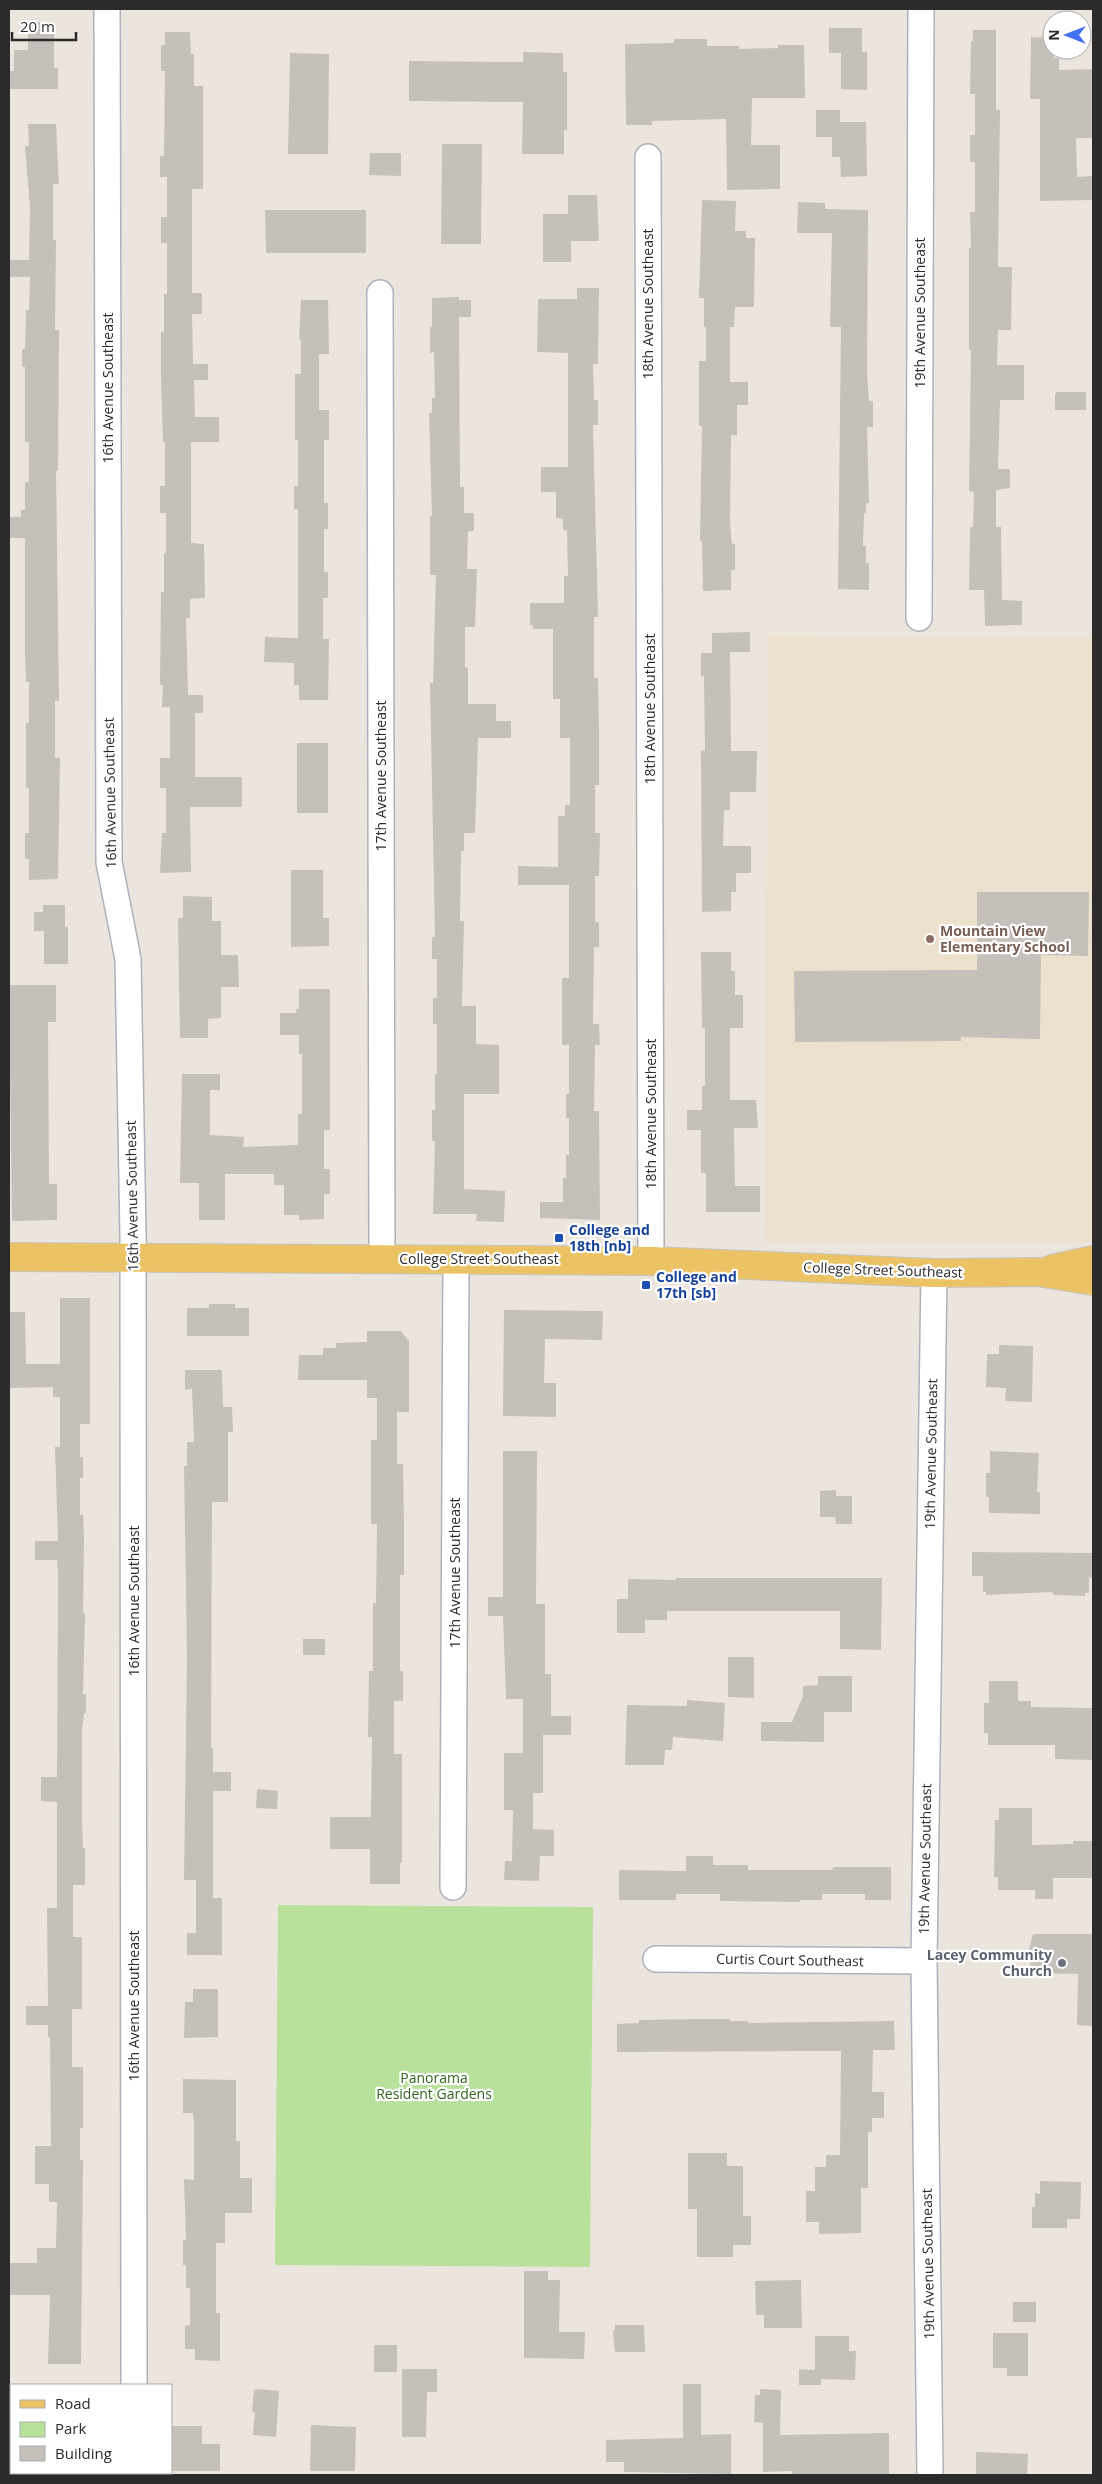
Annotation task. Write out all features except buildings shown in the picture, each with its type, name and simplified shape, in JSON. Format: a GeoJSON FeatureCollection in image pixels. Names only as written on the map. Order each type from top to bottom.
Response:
{"type":"FeatureCollection","features":[{"type":"Feature","properties":{"kind":"main road","name":"College Street Southeast"},"geometry":{"type":"LineString","coordinates":[[9,1257],[651,1261],[934,1273],[1038,1272],[1093,1281]]}},
{"type":"Feature","properties":{"kind":"main road","name":"College Street Southeast"},"geometry":{"type":"LineString","coordinates":[[1038,1272],[1093,1260]]}},
{"type":"Feature","properties":{"kind":"street","name":"16th Avenue Southeast"},"geometry":{"type":"LineString","coordinates":[[107,9],[108,862],[128,959],[134,1258],[134,2384]]}},
{"type":"Feature","properties":{"kind":"street","name":"19th Avenue Southeast"},"geometry":{"type":"LineString","coordinates":[[919,618],[921,9]]}},
{"type":"Feature","properties":{"kind":"street","name":"18th Avenue Southeast"},"geometry":{"type":"LineString","coordinates":[[648,157],[651,1261]]}},
{"type":"Feature","properties":{"kind":"street","name":"17th Avenue Southeast"},"geometry":{"type":"LineString","coordinates":[[380,293],[382,1259]]}},
{"type":"Feature","properties":{"kind":"street","name":"17th Avenue Southeast"},"geometry":{"type":"LineString","coordinates":[[453,1887],[456,1259]]}},
{"type":"Feature","properties":{"kind":"street","name":"19th Avenue Southeast"},"geometry":{"type":"LineString","coordinates":[[930,2475],[924,1961],[934,1273]]}},
{"type":"Feature","properties":{"kind":"street","name":"Curtis Court Southeast"},"geometry":{"type":"LineString","coordinates":[[656,1959],[924,1961]]}},
{"type":"Feature","properties":{"kind":"shaded area","name":"Mountain View Elementary School"},"geometry":{"type":"Polygon","coordinates":[[[768,636],[1093,637],[1093,1242],[765,1242],[768,636]]]}},
{"type":"Feature","properties":{"kind":"green space","name":"Panorama Resident Gardens"},"geometry":{"type":"Polygon","coordinates":[[[278,1905],[593,1907],[590,2267],[275,2265],[278,1905]]]}},
{"type":"Feature","properties":{"kind":"place","name":"Mountain View Elementary School"},"geometry":{"type":"Point","coordinates":[930,939]}},
{"type":"Feature","properties":{"kind":"place","name":"College and 18th [nb]"},"geometry":{"type":"Point","coordinates":[559,1238]}},
{"type":"Feature","properties":{"kind":"place","name":"College and 17th [sb]"},"geometry":{"type":"Point","coordinates":[646,1285]}},
{"type":"Feature","properties":{"kind":"place","name":"Lacey Community Church"},"geometry":{"type":"Point","coordinates":[1062,1963]}}]}
